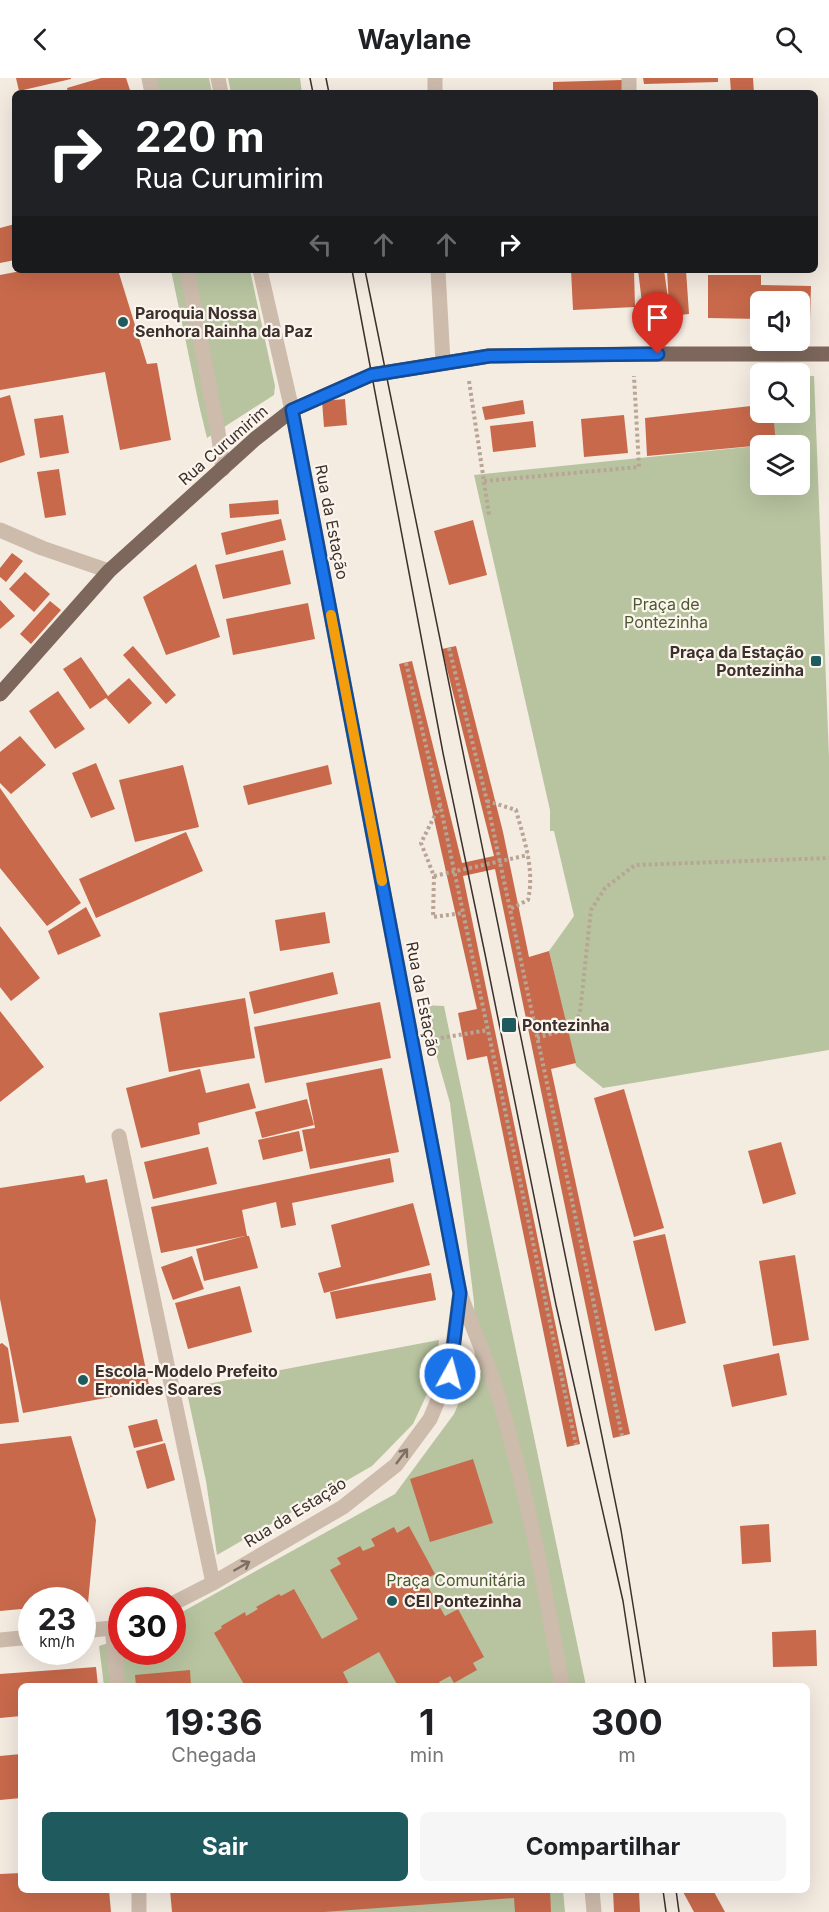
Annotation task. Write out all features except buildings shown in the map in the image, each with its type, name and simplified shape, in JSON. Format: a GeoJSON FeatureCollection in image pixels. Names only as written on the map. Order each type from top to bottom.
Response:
{"type":"FeatureCollection","features":[{"type":"Feature","properties":{"kind":"main road","name":"Rua Curumirim"},"geometry":{"type":"LineString","coordinates":[[0,694],[109,571],[255,439],[292,410],[371,375],[489,356],[829,354]]}},
{"type":"Feature","properties":{"kind":"street"},"geometry":{"type":"LineString","coordinates":[[188,273],[223,469]]}},
{"type":"Feature","properties":{"kind":"street","name":"Rua da Estação"},"geometry":{"type":"LineString","coordinates":[[186,1597],[343,1507],[396,1465],[430,1419],[450,1374],[460,1293],[292,410],[261,273]]}},
{"type":"Feature","properties":{"kind":"street"},"geometry":{"type":"LineString","coordinates":[[438,273],[443,363]]}},
{"type":"Feature","properties":{"kind":"street"},"geometry":{"type":"LineString","coordinates":[[0,530],[42,548],[109,571]]}},
{"type":"Feature","properties":{"kind":"street"},"geometry":{"type":"LineString","coordinates":[[119,1136],[213,1583]]}},
{"type":"Feature","properties":{"kind":"street"},"geometry":{"type":"LineString","coordinates":[[460,1293],[498,1394],[524,1491],[561,1683]]}},
{"type":"Feature","properties":{"kind":"street"},"geometry":{"type":"LineString","coordinates":[[0,1640],[18,1638]]}},
{"type":"Feature","properties":{"kind":"street"},"geometry":{"type":"LineString","coordinates":[[118,1665],[118,1683]]}},
{"type":"Feature","properties":{"kind":"street"},"geometry":{"type":"LineString","coordinates":[[139,1893],[139,1912]]}},
{"type":"Feature","properties":{"kind":"street"},"geometry":{"type":"LineString","coordinates":[[592,1893],[594,1912]]}},
{"type":"Feature","properties":{"kind":"path"},"geometry":{"type":"LineString","coordinates":[[484,481],[639,467],[632,354]]}},
{"type":"Feature","properties":{"kind":"path"},"geometry":{"type":"LineString","coordinates":[[465,360],[489,515]]}},
{"type":"Feature","properties":{"kind":"path"},"geometry":{"type":"LineString","coordinates":[[449,648],[487,801],[622,1436]]}},
{"type":"Feature","properties":{"kind":"path"},"geometry":{"type":"LineString","coordinates":[[406,663],[440,804],[576,1445]]}},
{"type":"Feature","properties":{"kind":"path"},"geometry":{"type":"LineString","coordinates":[[487,801],[516,810],[528,855],[532,884],[528,900],[510,909]]}},
{"type":"Feature","properties":{"kind":"path"},"geometry":{"type":"LineString","coordinates":[[440,804],[421,843],[434,876],[433,917],[463,913]]}},
{"type":"Feature","properties":{"kind":"path"},"geometry":{"type":"LineString","coordinates":[[434,876],[528,855]]}},
{"type":"Feature","properties":{"kind":"path"},"geometry":{"type":"LineString","coordinates":[[537,1038],[567,1029],[576,1023],[580,1012],[591,910],[605,888],[635,865],[829,858]]}},
{"type":"Feature","properties":{"kind":"path"},"geometry":{"type":"LineString","coordinates":[[412,1042],[488,1030]]}},
{"type":"Feature","properties":{"kind":"green space"},"geometry":{"type":"Polygon","coordinates":[[[155,78],[209,78],[211,90],[157,90],[155,78]]]}},
{"type":"Feature","properties":{"kind":"green space"},"geometry":{"type":"Polygon","coordinates":[[[228,78],[300,78],[302,90],[230,90],[228,78]]]}},
{"type":"Feature","properties":{"kind":"green space"},"geometry":{"type":"Polygon","coordinates":[[[172,273],[251,273],[275,386],[274,395],[207,438],[172,273]]]}},
{"type":"Feature","properties":{"kind":"green space","name":"Praça de Pontezinha"},"geometry":{"type":"Polygon","coordinates":[[[810,376],[814,376],[829,757],[829,1050],[603,1088],[576,1066],[549,951],[574,916],[554,831],[550,831],[550,810],[474,475],[750,447],[750,495],[810,495],[810,435],[774,435],[774,423],[810,423],[810,376]]]}},
{"type":"Feature","properties":{"kind":"green space","name":"Praça Comunitária"},"geometry":{"type":"Polygon","coordinates":[[[422,1005],[444,1006],[585,1683],[104,1683],[99,1646],[108,1643],[108,1665],[186,1665],[186,1610],[395,1494],[454,1414],[475,1365],[474,1302],[450,1103],[422,1005]]]}},
{"type":"Feature","properties":{"kind":"green space"},"geometry":{"type":"Polygon","coordinates":[[[439,1340],[435,1377],[413,1424],[372,1466],[217,1555],[206,1481],[186,1388],[439,1340]]]}},
{"type":"Feature","properties":{"kind":"green space"},"geometry":{"type":"Polygon","coordinates":[[[173,1893],[563,1893],[565,1912],[175,1912],[173,1893]]]}},
{"type":"Feature","properties":{"kind":"tram line"},"geometry":{"type":"LineString","coordinates":[[310,78],[312,90]]}},
{"type":"Feature","properties":{"kind":"tram line"},"geometry":{"type":"LineString","coordinates":[[326,78],[328,90]]}},
{"type":"Feature","properties":{"kind":"tram line"},"geometry":{"type":"LineString","coordinates":[[353,273],[443,753],[556,1305],[623,1601],[636,1683]]}},
{"type":"Feature","properties":{"kind":"tram line"},"geometry":{"type":"LineString","coordinates":[[366,273],[621,1530],[646,1683]]}},
{"type":"Feature","properties":{"kind":"tram line"},"geometry":{"type":"LineString","coordinates":[[663,1893],[666,1912]]}},
{"type":"Feature","properties":{"kind":"tram line"},"geometry":{"type":"LineString","coordinates":[[676,1893],[679,1912]]}},
{"type":"Feature","properties":{"kind":"slow traffic"},"geometry":{"type":"LineString","coordinates":[[331,615],[382,881]]}},
{"type":"Feature","properties":{"kind":"place","name":"Paroquia Nossa Senhora Rainha da Paz"},"geometry":{"type":"Point","coordinates":[123,322]}},
{"type":"Feature","properties":{"kind":"place","name":"Praça da Estação Pontezinha"},"geometry":{"type":"Point","coordinates":[816,661]}},
{"type":"Feature","properties":{"kind":"place","name":"Pontezinha"},"geometry":{"type":"Point","coordinates":[509,1025]}},
{"type":"Feature","properties":{"kind":"place","name":"Escola-Modelo Prefeito Eronides Soares"},"geometry":{"type":"Point","coordinates":[83,1380]}},
{"type":"Feature","properties":{"kind":"place","name":"CEI Pontezinha"},"geometry":{"type":"Point","coordinates":[392,1601]}},
{"type":"Feature","properties":{"kind":"route"},"geometry":{"type":"LineString","coordinates":[[450,1374],[460,1293],[292,410],[371,375],[489,356],[658,354]]}}]}
